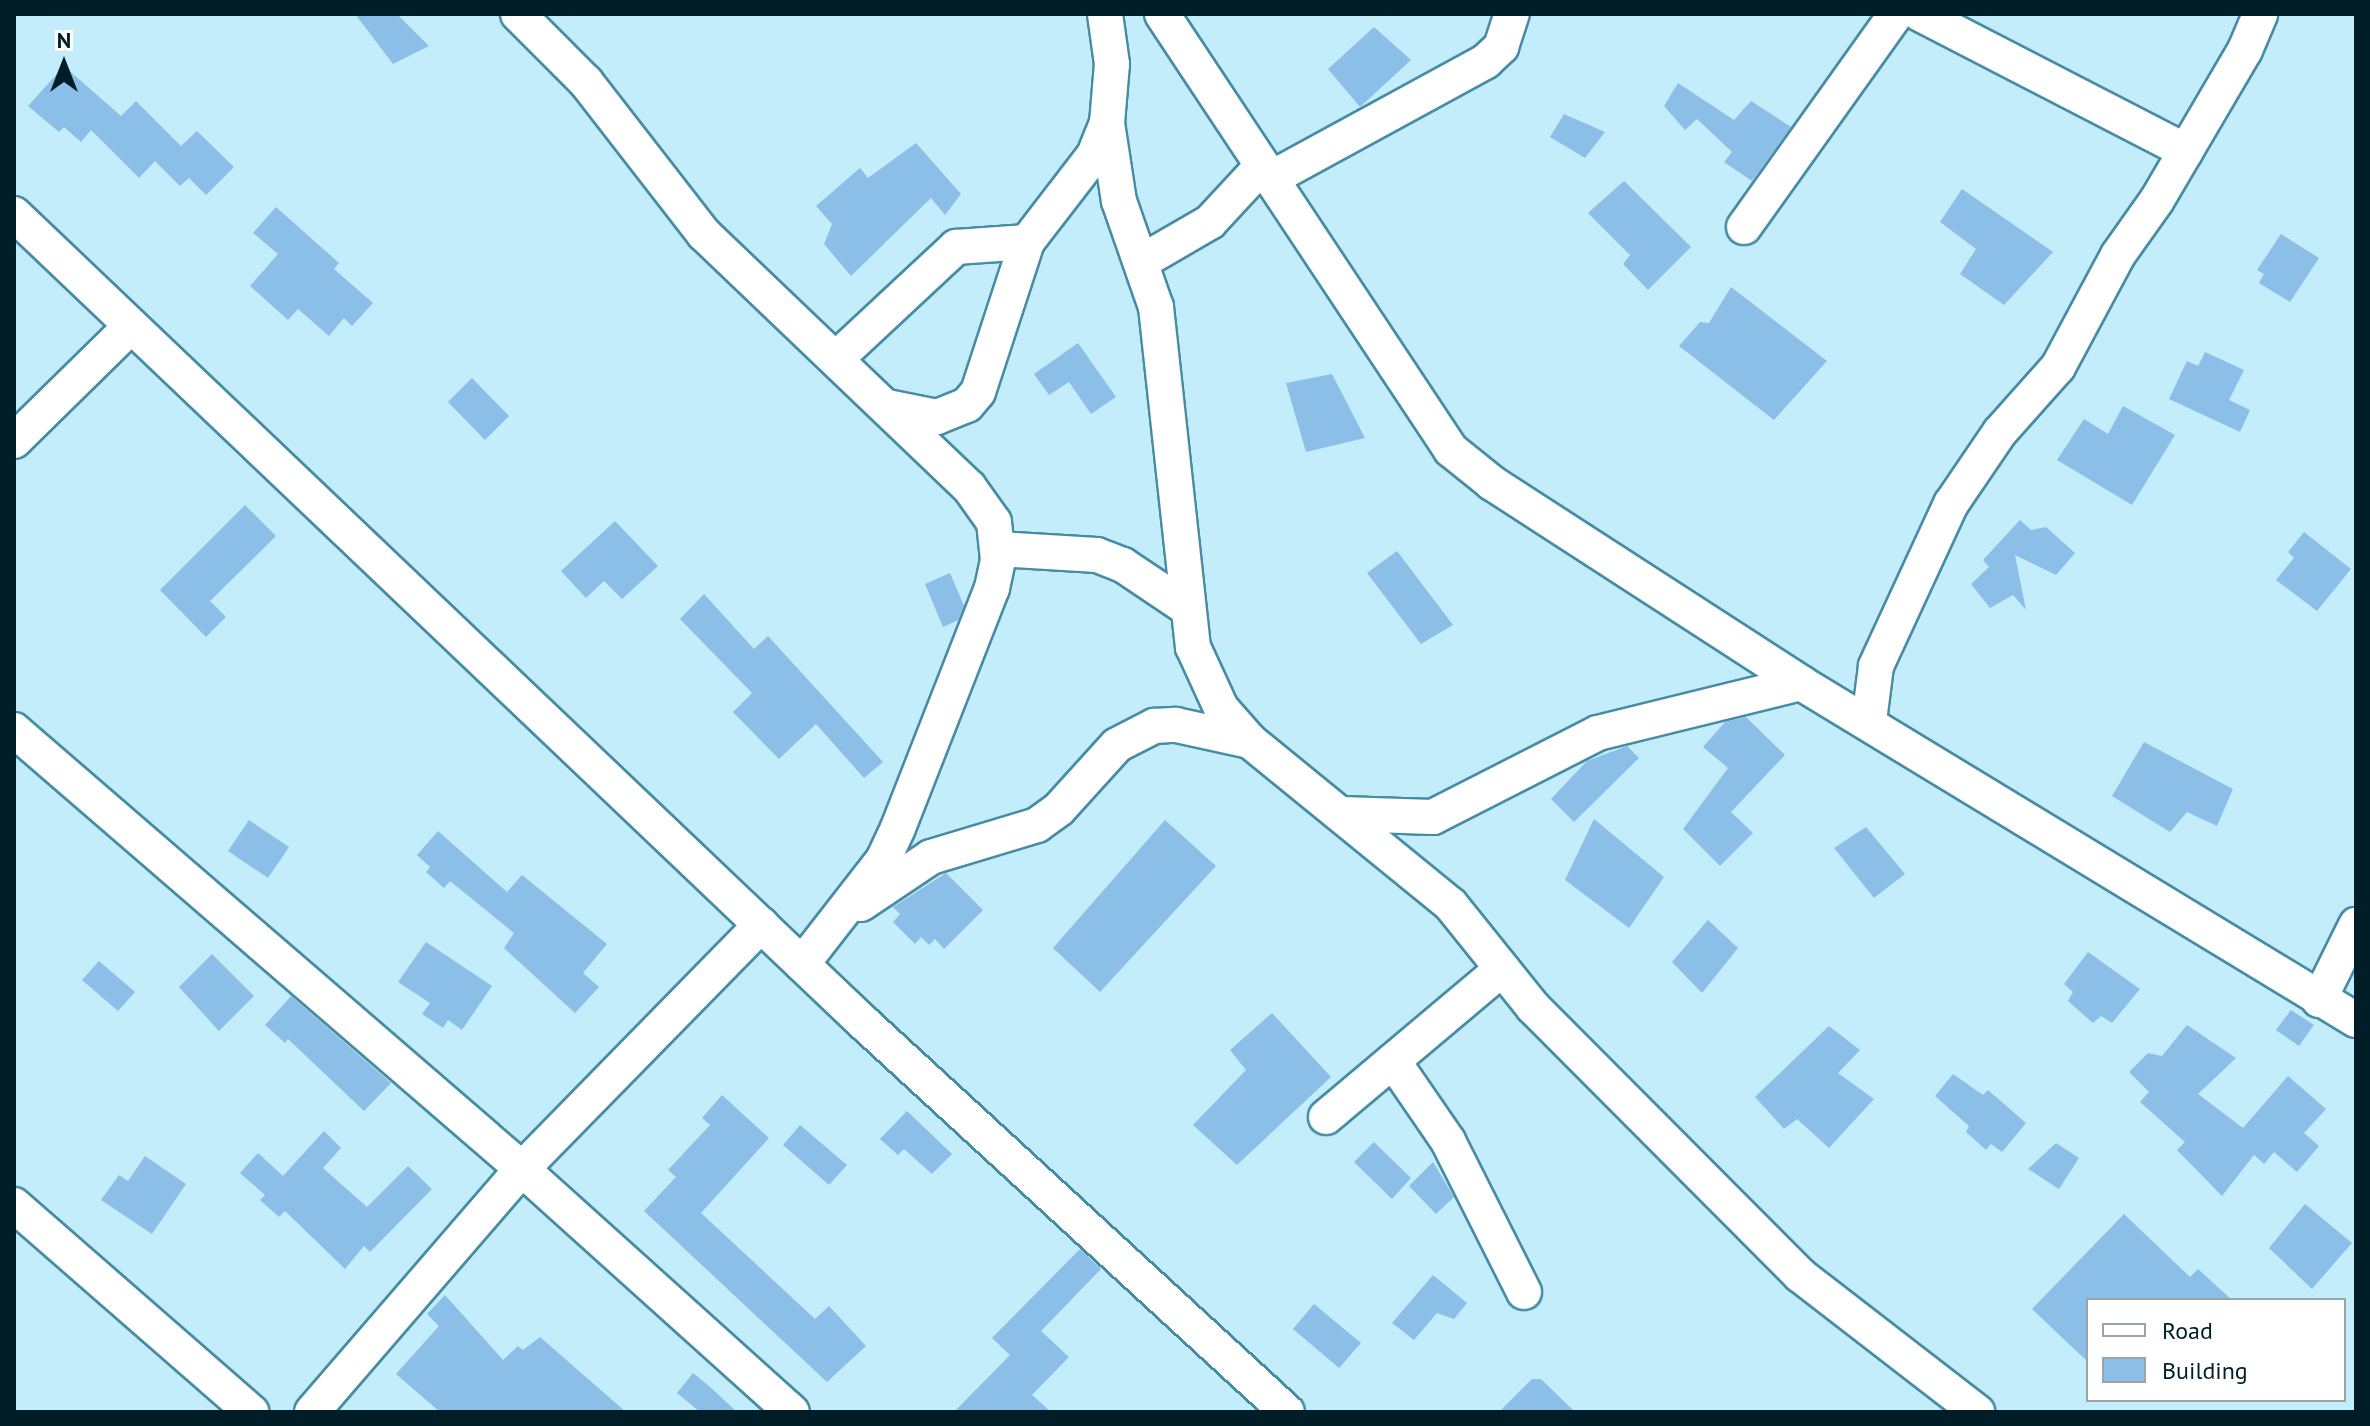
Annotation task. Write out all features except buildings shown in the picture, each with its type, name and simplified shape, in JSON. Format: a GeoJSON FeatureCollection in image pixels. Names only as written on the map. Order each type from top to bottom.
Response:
{"type":"FeatureCollection","features":[{"type":"Feature","properties":{"kind":"street"},"geometry":{"type":"LineString","coordinates":[[1105,14],[1112,78],[1107,123],[1119,201],[1156,307],[1193,647],[1205,679],[1221,708],[1250,741],[1412,869],[1451,905],[1540,1015],[1800,1275],[1977,1412]]}},
{"type":"Feature","properties":{"kind":"street"},"geometry":{"type":"LineString","coordinates":[[1162,14],[1451,450],[1505,491],[1801,683],[1869,721],[2356,1020]]}},
{"type":"Feature","properties":{"kind":"street"},"geometry":{"type":"LineString","coordinates":[[1744,227],[1896,14]]}},
{"type":"Feature","properties":{"kind":"street"},"geometry":{"type":"LineString","coordinates":[[1920,14],[2186,151]]}},
{"type":"Feature","properties":{"kind":"street"},"geometry":{"type":"LineString","coordinates":[[1869,721],[1876,666],[1951,504],[2000,432],[2058,367],[2118,255],[2186,151],[2260,14]]}},
{"type":"Feature","properties":{"kind":"street"},"geometry":{"type":"LineString","coordinates":[[1141,262],[1210,222],[1266,173],[1486,61],[1501,47],[1513,15]]}},
{"type":"Feature","properties":{"kind":"street"},"geometry":{"type":"LineString","coordinates":[[533,19],[704,234],[837,358],[980,499],[994,522],[998,549],[981,624],[898,828],[883,860],[802,964]]}},
{"type":"Feature","properties":{"kind":"street"},"geometry":{"type":"LineString","coordinates":[[887,407],[937,417],[967,405],[978,392],[1027,242],[1094,155],[1107,123]]}},
{"type":"Feature","properties":{"kind":"street"},"geometry":{"type":"LineString","coordinates":[[14,214],[802,964],[1280,1410]]}},
{"type":"Feature","properties":{"kind":"street"},"geometry":{"type":"LineString","coordinates":[[837,358],[956,247],[1027,242]]}},
{"type":"Feature","properties":{"kind":"street"},"geometry":{"type":"LineString","coordinates":[[14,441],[131,326]]}},
{"type":"Feature","properties":{"kind":"street"},"geometry":{"type":"LineString","coordinates":[[998,549],[1097,555],[1123,565],[1187,608]]}},
{"type":"Feature","properties":{"kind":"street"},"geometry":{"type":"LineString","coordinates":[[1342,814],[1418,818],[1451,812],[1598,733],[1801,683]]}},
{"type":"Feature","properties":{"kind":"street"},"geometry":{"type":"LineString","coordinates":[[837,919],[931,857],[1037,825],[1059,809],[1117,745],[1154,726],[1176,725],[1250,741]]}},
{"type":"Feature","properties":{"kind":"street"},"geometry":{"type":"LineString","coordinates":[[14,730],[522,1169],[792,1412]]}},
{"type":"Feature","properties":{"kind":"street"},"geometry":{"type":"LineString","coordinates":[[1412,869],[1417,854],[1451,812]]}},
{"type":"Feature","properties":{"kind":"street"},"geometry":{"type":"LineString","coordinates":[[312,1412],[522,1169],[761,925]]}},
{"type":"Feature","properties":{"kind":"street"},"geometry":{"type":"LineString","coordinates":[[2319,1000],[2356,925]]}},
{"type":"Feature","properties":{"kind":"street"},"geometry":{"type":"LineString","coordinates":[[1326,1117],[1502,969]]}},
{"type":"Feature","properties":{"kind":"street"},"geometry":{"type":"LineString","coordinates":[[1393,1061],[1448,1141],[1524,1292]]}},
{"type":"Feature","properties":{"kind":"street"},"geometry":{"type":"LineString","coordinates":[[14,1205],[251,1412]]}}]}
